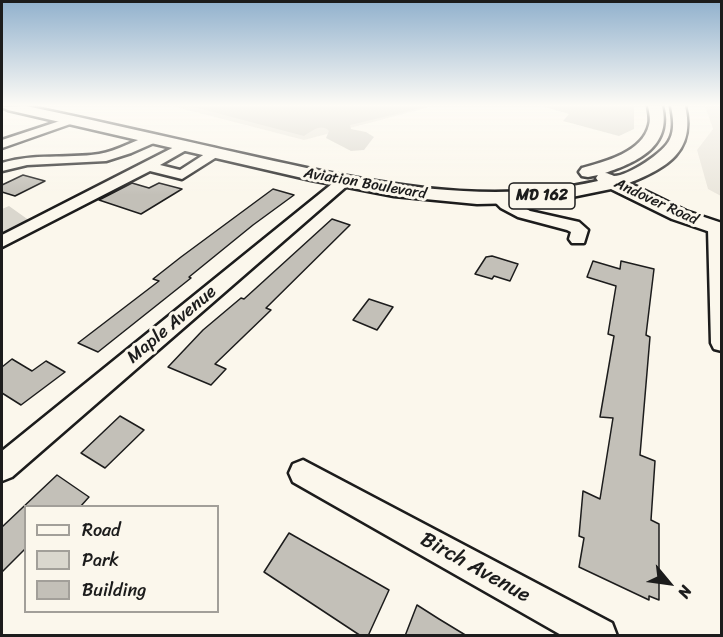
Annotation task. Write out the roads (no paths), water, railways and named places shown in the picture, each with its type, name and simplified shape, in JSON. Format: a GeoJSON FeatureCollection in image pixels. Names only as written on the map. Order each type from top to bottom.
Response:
{"type":"FeatureCollection","features":[{"type":"Feature","properties":{"kind":"main road","name":"Aviation Boulevard"},"geometry":{"type":"LineString","coordinates":[[142,136],[343,182],[426,196],[499,198],[542,196],[614,183],[656,164],[671,151],[680,136]]}},
{"type":"Feature","properties":{"kind":"main road","name":"Aviation Boulevard"},"geometry":{"type":"LineString","coordinates":[[190,136],[407,177],[501,182],[558,177],[614,164],[647,142],[651,136]]}},
{"type":"Feature","properties":{"kind":"main road","name":"Andover Road"},"geometry":{"type":"LineString","coordinates":[[591,171],[667,210],[719,229]]}},
{"type":"Feature","properties":{"kind":"street"},"geometry":{"type":"LineString","coordinates":[[2,144],[20,136]]}},
{"type":"Feature","properties":{"kind":"street"},"geometry":{"type":"LineString","coordinates":[[2,167],[19,160],[107,156],[125,153],[152,139]]}},
{"type":"Feature","properties":{"kind":"street"},"geometry":{"type":"LineString","coordinates":[[2,242],[184,146]]}},
{"type":"Feature","properties":{"kind":"street"},"geometry":{"type":"LineString","coordinates":[[148,166],[182,175],[216,153]]}},
{"type":"Feature","properties":{"kind":"street","name":"Maple Avenue"},"geometry":{"type":"LineString","coordinates":[[2,468],[343,182]]}},
{"type":"Feature","properties":{"kind":"street"},"geometry":{"type":"LineString","coordinates":[[499,198],[510,209],[573,226],[580,230],[578,239]]}},
{"type":"Feature","properties":{"kind":"street"},"geometry":{"type":"LineString","coordinates":[[719,229],[722,343]]}},
{"type":"Feature","properties":{"kind":"street","name":"Birch Avenue"},"geometry":{"type":"LineString","coordinates":[[303,473],[599,636]]}}]}
